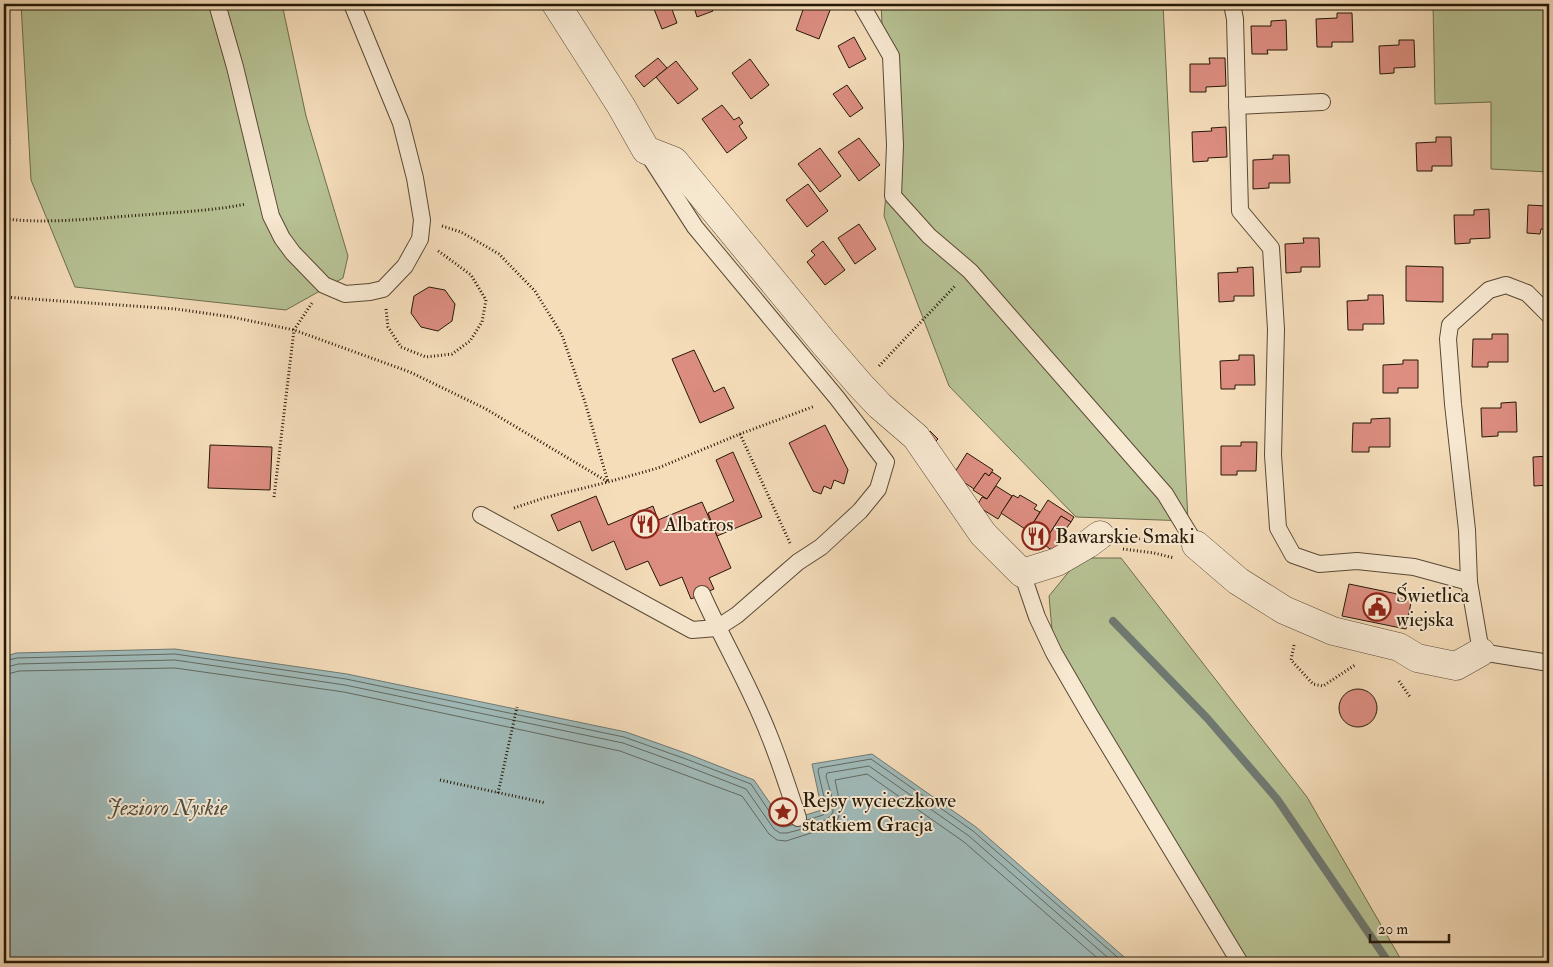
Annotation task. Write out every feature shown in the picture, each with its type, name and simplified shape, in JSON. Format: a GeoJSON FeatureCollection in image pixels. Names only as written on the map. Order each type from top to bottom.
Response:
{"type":"FeatureCollection","features":[{"type":"Feature","properties":{"kind":"street"},"geometry":{"type":"LineString","coordinates":[[556,4],[621,106],[646,150],[674,162],[861,386],[880,406],[916,437],[983,534],[1022,574],[1057,562],[1094,539]]}},
{"type":"Feature","properties":{"kind":"street"},"geometry":{"type":"LineString","coordinates":[[1189,553],[1284,610],[1333,631],[1399,647],[1417,658],[1456,666],[1482,652]]}},
{"type":"Feature","properties":{"kind":"lane"},"geometry":{"type":"LineString","coordinates":[[217,4],[271,216],[282,238],[293,253],[324,285],[345,294],[383,289],[405,266],[420,239],[422,220],[415,178],[401,123],[352,4]]}},
{"type":"Feature","properties":{"kind":"lane"},"geometry":{"type":"LineString","coordinates":[[861,4],[891,56],[895,145],[893,196],[929,236],[970,271],[1165,494],[1189,553]]}},
{"type":"Feature","properties":{"kind":"lane"},"geometry":{"type":"LineString","coordinates":[[1232,4],[1235,18],[1240,212],[1271,248],[1276,330],[1272,455],[1278,528],[1293,555],[1319,564],[1356,561],[1414,567],[1469,582]]}},
{"type":"Feature","properties":{"kind":"lane"},"geometry":{"type":"LineString","coordinates":[[1237,106],[1322,102]]}},
{"type":"Feature","properties":{"kind":"lane"},"geometry":{"type":"LineString","coordinates":[[481,515],[692,630],[717,628],[737,615],[798,562],[821,546],[860,511],[878,489],[886,462],[837,398],[695,228],[646,150]]}},
{"type":"Feature","properties":{"kind":"lane"},"geometry":{"type":"LineString","coordinates":[[1549,315],[1528,293],[1506,284],[1489,290],[1450,325],[1448,339],[1467,530],[1469,582],[1482,652],[1549,663]]}},
{"type":"Feature","properties":{"kind":"lane"},"geometry":{"type":"LineString","coordinates":[[1022,574],[1037,617],[1054,653],[1090,716],[1240,963]]}},
{"type":"Feature","properties":{"kind":"lane"},"geometry":{"type":"LineString","coordinates":[[702,594],[769,734],[798,818]]}},
{"type":"Feature","properties":{"kind":"path"},"geometry":{"type":"LineString","coordinates":[[4,24],[9,144],[5,219],[34,222],[86,219],[237,206],[267,200]]}},
{"type":"Feature","properties":{"kind":"path"},"geometry":{"type":"LineString","coordinates":[[422,220],[461,232],[498,254],[535,291],[562,335],[608,482]]}},
{"type":"Feature","properties":{"kind":"path"},"geometry":{"type":"LineString","coordinates":[[383,289],[388,327],[401,347],[426,357],[452,354],[470,341],[482,322],[486,300],[471,275],[447,256],[420,239]]}},
{"type":"Feature","properties":{"kind":"path"},"geometry":{"type":"LineString","coordinates":[[861,386],[970,271]]}},
{"type":"Feature","properties":{"kind":"path"},"geometry":{"type":"LineString","coordinates":[[274,497],[294,330],[324,285]]}},
{"type":"Feature","properties":{"kind":"path"},"geometry":{"type":"LineString","coordinates":[[4,297],[176,310],[232,317],[294,330],[410,372],[486,409],[608,482]]}},
{"type":"Feature","properties":{"kind":"path"},"geometry":{"type":"LineString","coordinates":[[508,510],[544,498],[658,468],[740,434],[837,398]]}},
{"type":"Feature","properties":{"kind":"path"},"geometry":{"type":"LineString","coordinates":[[740,434],[798,562]]}},
{"type":"Feature","properties":{"kind":"path"},"geometry":{"type":"LineString","coordinates":[[1094,539],[1189,553]]}},
{"type":"Feature","properties":{"kind":"path"},"geometry":{"type":"LineString","coordinates":[[1094,539],[1154,553],[1189,553]]}},
{"type":"Feature","properties":{"kind":"path"},"geometry":{"type":"LineString","coordinates":[[1299,617],[1291,660],[1313,684],[1323,686],[1369,656],[1379,642]]}},
{"type":"Feature","properties":{"kind":"path"},"geometry":{"type":"LineString","coordinates":[[498,793],[517,707]]}},
{"type":"Feature","properties":{"kind":"path"},"geometry":{"type":"LineString","coordinates":[[440,780],[546,803]]}},
{"type":"Feature","properties":{"kind":"green space"},"geometry":{"type":"Polygon","coordinates":[[[21,4],[282,4],[306,116],[348,256],[343,278],[286,310],[75,287],[31,180],[21,4]]]}},
{"type":"Feature","properties":{"kind":"green space"},"geometry":{"type":"Polygon","coordinates":[[[881,4],[1163,4],[1188,521],[1076,517],[949,386],[884,216],[889,160],[881,4]]]}},
{"type":"Feature","properties":{"kind":"green space"},"geometry":{"type":"Polygon","coordinates":[[[1433,4],[1549,4],[1549,172],[1491,169],[1491,102],[1435,104],[1433,4]]]}},
{"type":"Feature","properties":{"kind":"green space"},"geometry":{"type":"Polygon","coordinates":[[[1080,558],[1121,558],[1307,797],[1403,963],[1240,963],[1054,653],[1049,596],[1080,558]]]}},
{"type":"Feature","properties":{"kind":"water","name":"Jezioro Nyskie"},"geometry":{"type":"Polygon","coordinates":[[[175,649],[347,674],[626,732],[754,780],[783,822],[822,810],[812,764],[872,754],[976,827],[1131,963],[4,963],[4,657],[16,653],[175,649]]]}},
{"type":"Feature","properties":{"kind":"building"},"geometry":{"type":"Polygon","coordinates":[[[652,4],[670,4],[677,23],[662,29],[652,4]]]}},
{"type":"Feature","properties":{"kind":"building"},"geometry":{"type":"Polygon","coordinates":[[[693,4],[711,4],[713,11],[697,17],[693,4]]]}},
{"type":"Feature","properties":{"kind":"building"},"geometry":{"type":"Polygon","coordinates":[[[805,4],[832,5],[819,39],[796,30],[805,4]]]}},
{"type":"Feature","properties":{"kind":"building"},"geometry":{"type":"Polygon","coordinates":[[[1337,13],[1352,13],[1353,42],[1332,42],[1332,47],[1317,47],[1316,19],[1337,18],[1337,13]]]}},
{"type":"Feature","properties":{"kind":"building"},"geometry":{"type":"Polygon","coordinates":[[[1286,20],[1287,50],[1267,50],[1268,54],[1252,54],[1251,26],[1271,26],[1271,21],[1286,20]]]}},
{"type":"Feature","properties":{"kind":"building"},"geometry":{"type":"Polygon","coordinates":[[[854,37],[866,59],[849,68],[838,46],[854,37]]]}},
{"type":"Feature","properties":{"kind":"building"},"geometry":{"type":"Polygon","coordinates":[[[1399,40],[1414,40],[1415,67],[1394,68],[1394,73],[1380,74],[1379,46],[1399,45],[1399,40]]]}},
{"type":"Feature","properties":{"kind":"building"},"geometry":{"type":"Polygon","coordinates":[[[658,58],[667,68],[644,87],[635,76],[658,58]]]}},
{"type":"Feature","properties":{"kind":"building"},"geometry":{"type":"Polygon","coordinates":[[[1209,58],[1225,58],[1226,86],[1206,87],[1206,92],[1190,92],[1190,64],[1210,64],[1209,58]]]}},
{"type":"Feature","properties":{"kind":"building"},"geometry":{"type":"Polygon","coordinates":[[[750,59],[769,85],[751,99],[732,73],[750,59]]]}},
{"type":"Feature","properties":{"kind":"building"},"geometry":{"type":"Polygon","coordinates":[[[676,61],[698,89],[678,104],[656,77],[676,61]]]}},
{"type":"Feature","properties":{"kind":"building"},"geometry":{"type":"Polygon","coordinates":[[[847,85],[863,108],[850,117],[833,94],[847,85]]]}},
{"type":"Feature","properties":{"kind":"building"},"geometry":{"type":"Polygon","coordinates":[[[722,105],[734,120],[739,117],[743,123],[739,126],[747,138],[727,153],[702,119],[722,105]]]}},
{"type":"Feature","properties":{"kind":"building"},"geometry":{"type":"Polygon","coordinates":[[[1226,127],[1227,157],[1208,158],[1208,161],[1193,162],[1192,132],[1212,131],[1211,128],[1226,127]]]}},
{"type":"Feature","properties":{"kind":"building"},"geometry":{"type":"Polygon","coordinates":[[[1436,137],[1451,137],[1452,166],[1432,166],[1432,171],[1417,171],[1416,143],[1436,142],[1436,137]]]}},
{"type":"Feature","properties":{"kind":"building"},"geometry":{"type":"Polygon","coordinates":[[[859,138],[880,165],[859,181],[838,152],[859,138]]]}},
{"type":"Feature","properties":{"kind":"building"},"geometry":{"type":"Polygon","coordinates":[[[820,148],[841,176],[820,192],[798,164],[820,148]]]}},
{"type":"Feature","properties":{"kind":"building"},"geometry":{"type":"Polygon","coordinates":[[[1273,155],[1289,155],[1290,183],[1269,183],[1269,188],[1253,189],[1253,160],[1273,159],[1273,155]]]}},
{"type":"Feature","properties":{"kind":"building"},"geometry":{"type":"Polygon","coordinates":[[[808,184],[828,211],[807,227],[786,200],[808,184]]]}},
{"type":"Feature","properties":{"kind":"building"},"geometry":{"type":"Polygon","coordinates":[[[1547,201],[1549,201],[1549,229],[1541,229],[1540,234],[1527,233],[1528,205],[1547,206],[1547,201]]]}},
{"type":"Feature","properties":{"kind":"building"},"geometry":{"type":"Polygon","coordinates":[[[1489,209],[1490,238],[1470,239],[1470,243],[1455,244],[1454,215],[1474,215],[1474,210],[1489,209]]]}},
{"type":"Feature","properties":{"kind":"building"},"geometry":{"type":"Polygon","coordinates":[[[859,224],[876,249],[855,264],[838,238],[859,224]]]}},
{"type":"Feature","properties":{"kind":"building"},"geometry":{"type":"Polygon","coordinates":[[[1303,238],[1319,238],[1320,267],[1301,267],[1301,272],[1286,273],[1285,244],[1304,243],[1303,238]]]}},
{"type":"Feature","properties":{"kind":"building"},"geometry":{"type":"Polygon","coordinates":[[[823,241],[845,270],[825,285],[807,262],[815,255],[811,251],[823,241]]]}},
{"type":"Feature","properties":{"kind":"building"},"geometry":{"type":"Polygon","coordinates":[[[1406,266],[1443,267],[1443,302],[1406,301],[1406,266]]]}},
{"type":"Feature","properties":{"kind":"building"},"geometry":{"type":"Polygon","coordinates":[[[1253,267],[1254,296],[1234,296],[1234,301],[1219,302],[1218,273],[1238,272],[1237,268],[1253,267]]]}},
{"type":"Feature","properties":{"kind":"building"},"geometry":{"type":"Polygon","coordinates":[[[429,287],[445,290],[455,304],[452,321],[438,331],[421,327],[411,313],[414,296],[429,287]]]}},
{"type":"Feature","properties":{"kind":"building"},"geometry":{"type":"Polygon","coordinates":[[[1368,295],[1383,295],[1384,324],[1363,324],[1363,330],[1348,330],[1347,301],[1368,300],[1368,295]]]}},
{"type":"Feature","properties":{"kind":"building"},"geometry":{"type":"Polygon","coordinates":[[[1492,334],[1508,334],[1508,362],[1488,362],[1488,367],[1472,367],[1473,339],[1492,339],[1492,334]]]}},
{"type":"Feature","properties":{"kind":"building"},"geometry":{"type":"Polygon","coordinates":[[[694,350],[714,392],[724,387],[734,408],[700,423],[672,359],[694,350]]]}},
{"type":"Feature","properties":{"kind":"building"},"geometry":{"type":"Polygon","coordinates":[[[1239,355],[1254,355],[1255,385],[1235,385],[1235,389],[1221,389],[1220,361],[1239,360],[1239,355]]]}},
{"type":"Feature","properties":{"kind":"building"},"geometry":{"type":"Polygon","coordinates":[[[1403,360],[1418,360],[1418,388],[1398,388],[1398,393],[1383,393],[1383,365],[1403,364],[1403,360]]]}},
{"type":"Feature","properties":{"kind":"building"},"geometry":{"type":"Polygon","coordinates":[[[1516,402],[1517,432],[1498,432],[1498,436],[1482,437],[1481,408],[1501,408],[1501,403],[1516,402]]]}},
{"type":"Feature","properties":{"kind":"building"},"geometry":{"type":"Polygon","coordinates":[[[1390,418],[1390,447],[1369,447],[1369,452],[1352,452],[1353,423],[1371,423],[1371,419],[1390,418]]]}},
{"type":"Feature","properties":{"kind":"building"},"geometry":{"type":"Polygon","coordinates":[[[825,425],[848,470],[844,484],[834,480],[831,489],[824,486],[821,494],[813,491],[789,443],[825,425]]]}},
{"type":"Feature","properties":{"kind":"building"},"geometry":{"type":"Polygon","coordinates":[[[930,431],[938,439],[934,443],[926,435],[930,431]]]}},
{"type":"Feature","properties":{"kind":"building"},"geometry":{"type":"Polygon","coordinates":[[[1241,442],[1257,442],[1256,471],[1237,471],[1237,475],[1221,475],[1221,446],[1241,446],[1241,442]]]}},
{"type":"Feature","properties":{"kind":"building"},"geometry":{"type":"Polygon","coordinates":[[[210,445],[272,447],[270,490],[208,488],[210,445]]]}},
{"type":"Feature","properties":{"kind":"building"},"geometry":{"type":"Polygon","coordinates":[[[733,452],[762,517],[717,536],[708,513],[734,501],[716,460],[733,452]]]}},
{"type":"Feature","properties":{"kind":"building"},"geometry":{"type":"Polygon","coordinates":[[[967,453],[993,470],[989,476],[985,473],[974,489],[953,475],[967,453]]]}},
{"type":"Feature","properties":{"kind":"building"},"geometry":{"type":"Polygon","coordinates":[[[1549,456],[1549,485],[1534,486],[1533,457],[1549,456]]]}},
{"type":"Feature","properties":{"kind":"building"},"geometry":{"type":"Polygon","coordinates":[[[992,472],[1001,478],[987,499],[973,490],[985,473],[989,476],[992,472]]]}},
{"type":"Feature","properties":{"kind":"building"},"geometry":{"type":"Polygon","coordinates":[[[996,486],[1012,496],[998,519],[977,506],[982,497],[987,499],[996,486]]]}},
{"type":"Feature","properties":{"kind":"building"},"geometry":{"type":"Polygon","coordinates":[[[1013,495],[1018,498],[1020,495],[1037,505],[1034,509],[1040,512],[1028,531],[1001,513],[1013,495]]]}},
{"type":"Feature","properties":{"kind":"building"},"geometry":{"type":"Polygon","coordinates":[[[596,496],[608,525],[653,506],[658,520],[702,502],[731,568],[709,578],[714,589],[691,599],[682,577],[660,586],[648,561],[626,570],[614,541],[592,551],[580,521],[558,531],[551,515],[596,496]]]}},
{"type":"Feature","properties":{"kind":"building"},"geometry":{"type":"Polygon","coordinates":[[[1048,500],[1074,517],[1071,522],[1061,516],[1039,550],[1023,539],[1048,500]]]}},
{"type":"Feature","properties":{"kind":"building"},"geometry":{"type":"Polygon","coordinates":[[[1061,516],[1071,522],[1063,533],[1068,536],[1056,553],[1043,544],[1061,516]]]}},
{"type":"Feature","properties":{"kind":"building","name":"Świetlica wiejska"},"geometry":{"type":"Polygon","coordinates":[[[1349,584],[1412,597],[1406,629],[1342,616],[1349,584]]]}},
{"type":"Feature","properties":{"kind":"building"},"geometry":{"type":"Polygon","coordinates":[[[1358,689],[1365,690],[1371,695],[1376,701],[1376,715],[1371,721],[1365,726],[1358,727],[1351,726],[1345,721],[1340,715],[1339,708],[1340,701],[1345,695],[1351,690],[1358,689]]]}},
{"type":"Feature","properties":{"kind":"waterway"},"geometry":{"type":"LineString","coordinates":[[1113,621],[1207,718],[1277,799],[1389,963]]}},
{"type":"Feature","properties":{"kind":"place","name":"Albatros"},"geometry":{"type":"Point","coordinates":[645,524]}},
{"type":"Feature","properties":{"kind":"place","name":"Bawarskie Smaki"},"geometry":{"type":"Point","coordinates":[1036,536]}},
{"type":"Feature","properties":{"kind":"place","name":"Świetlica wiejska"},"geometry":{"type":"Point","coordinates":[1377,607]}},
{"type":"Feature","properties":{"kind":"place","name":"Rejsy wycieczkowe statkiem Gracja"},"geometry":{"type":"Point","coordinates":[783,812]}}]}
